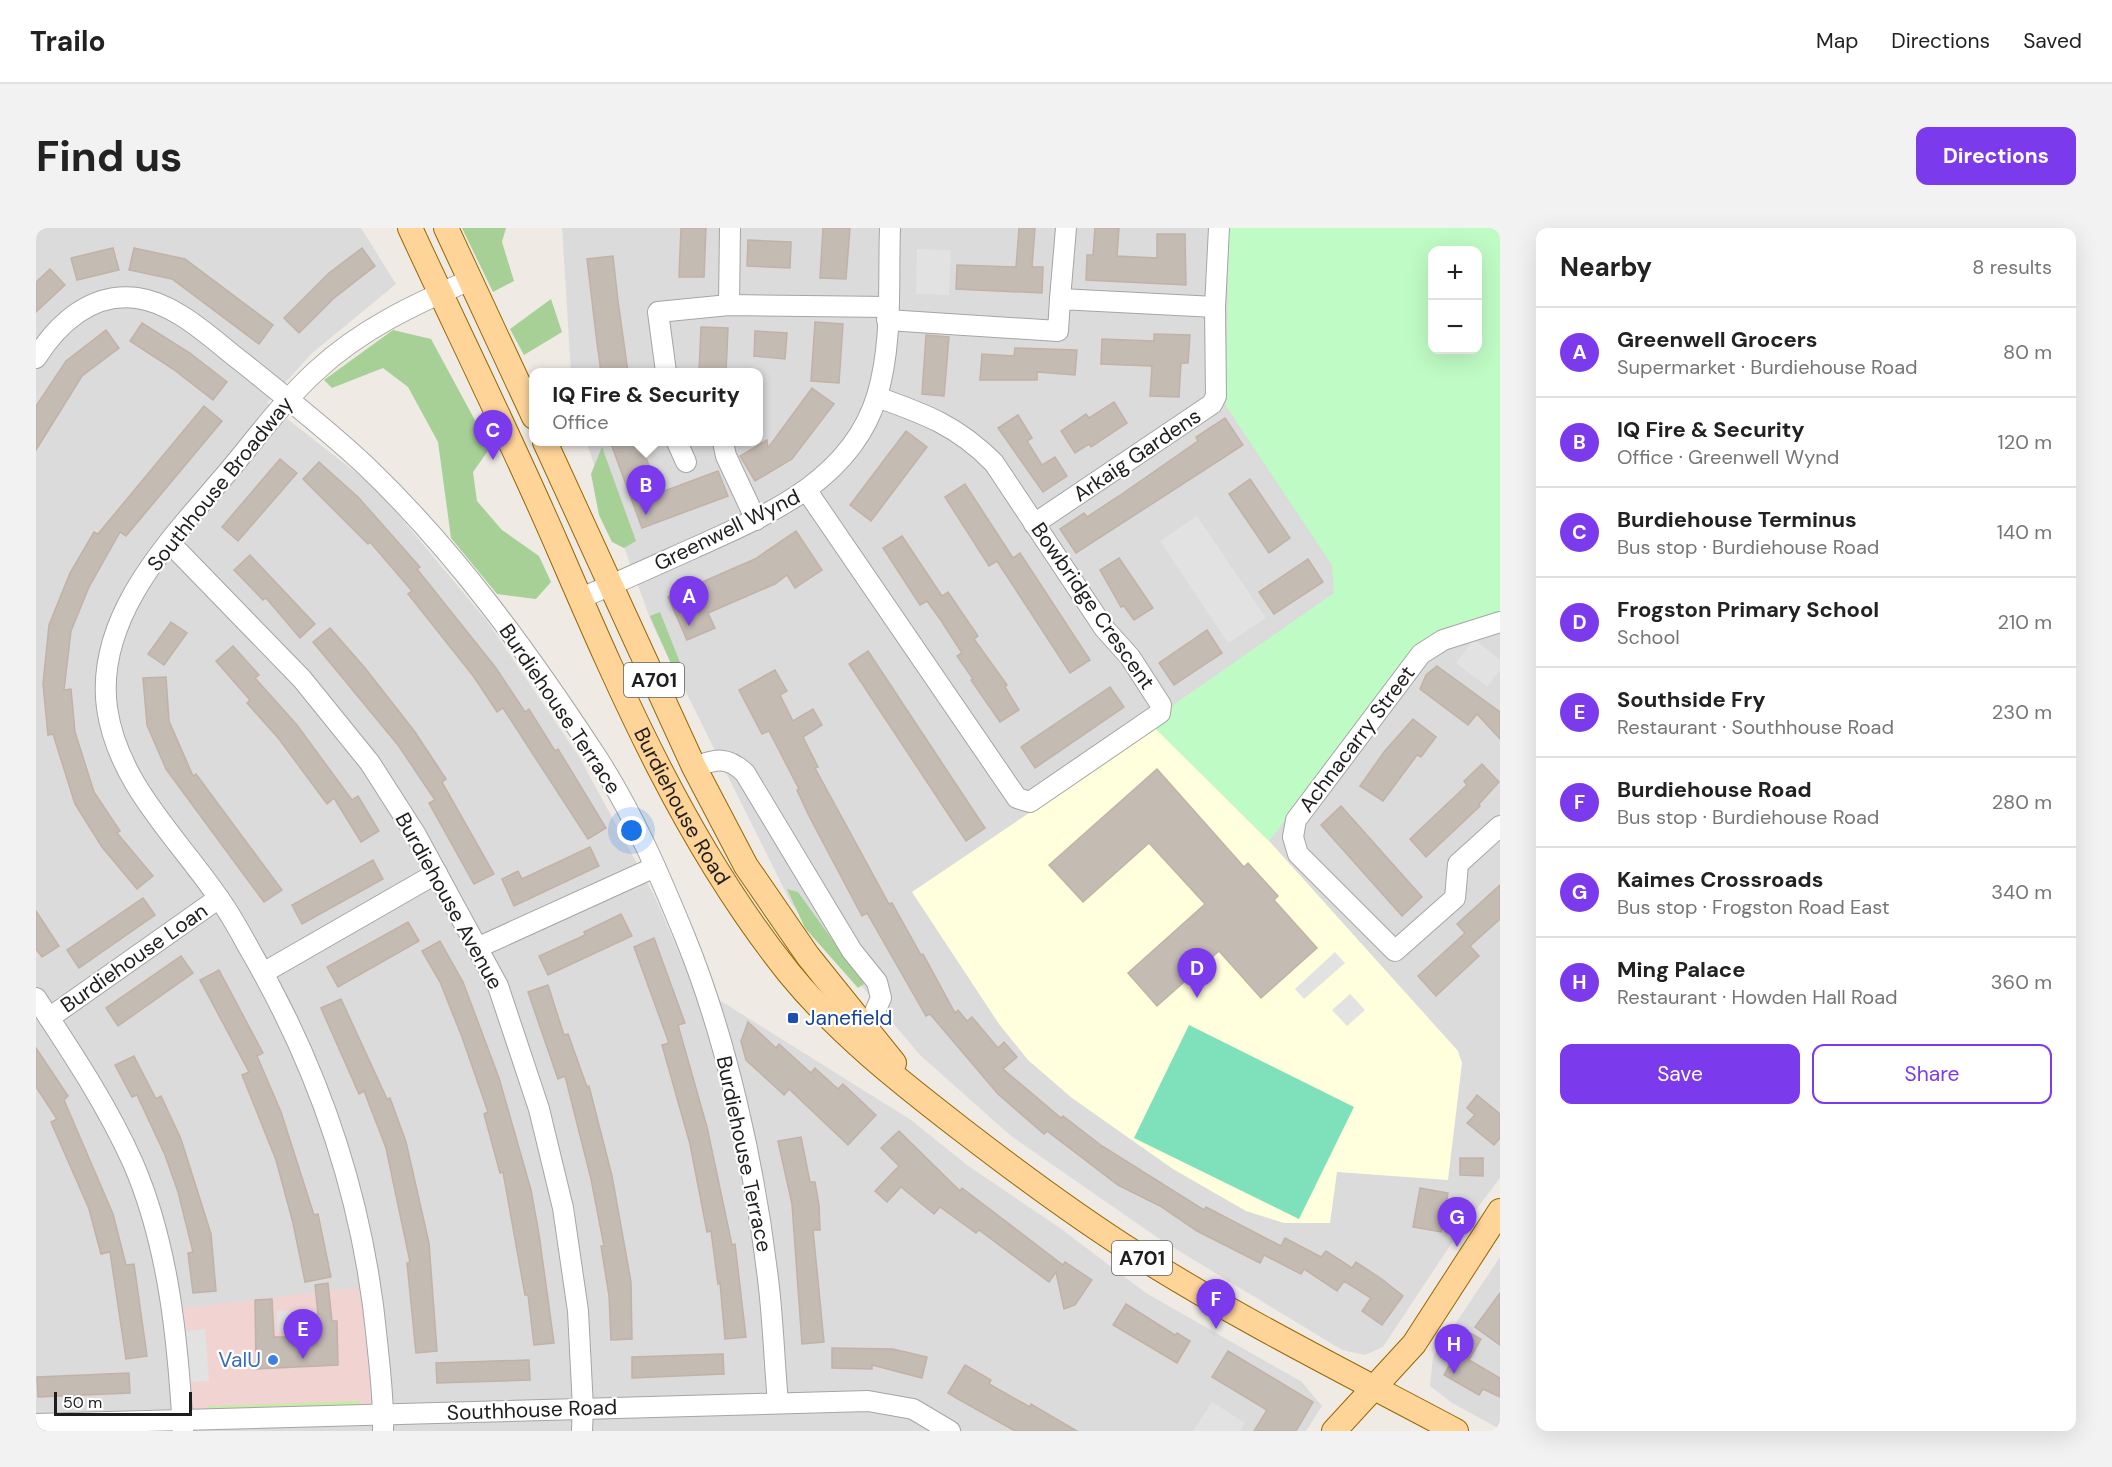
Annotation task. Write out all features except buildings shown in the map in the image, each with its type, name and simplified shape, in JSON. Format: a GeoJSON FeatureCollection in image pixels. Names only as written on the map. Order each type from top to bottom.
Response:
{"type":"FeatureCollection","features":[{"type":"Feature","properties":{"kind":"main road","name":"Burdiehouse Road"},"geometry":{"type":"LineString","coordinates":[[410,228],[646,744],[678,808],[716,873],[791,975],[855,1030],[926,1102],[1047,1194],[1138,1255],[1375,1388]]}},
{"type":"Feature","properties":{"kind":"main road"},"geometry":{"type":"LineString","coordinates":[[446,228],[529,406]]}},
{"type":"Feature","properties":{"kind":"main road","name":"Burdiehouse Road"},"geometry":{"type":"LineString","coordinates":[[547,446],[694,766],[746,866],[855,1030]]}},
{"type":"Feature","properties":{"kind":"main road"},"geometry":{"type":"LineString","coordinates":[[1334,1431],[1414,1344],[1500,1211]]}},
{"type":"Feature","properties":{"kind":"main road","name":"A701"},"geometry":{"type":"LineString","coordinates":[[1375,1388],[1456,1431]]}},
{"type":"Feature","properties":{"kind":"street"},"geometry":{"type":"LineString","coordinates":[[729,305],[730,228]]}},
{"type":"Feature","properties":{"kind":"street","name":"Greenwell Wynd"},"geometry":{"type":"LineString","coordinates":[[581,598],[756,520],[807,491],[830,471],[865,423],[877,397],[886,344],[890,228]]}},
{"type":"Feature","properties":{"kind":"street"},"geometry":{"type":"LineString","coordinates":[[665,368],[658,312],[729,305],[888,314],[1058,331],[1066,228]]}},
{"type":"Feature","properties":{"kind":"street","name":"Arkaig Gardens"},"geometry":{"type":"LineString","coordinates":[[1034,524],[1212,404],[1216,396],[1215,307],[1219,228]]}},
{"type":"Feature","properties":{"kind":"street","name":"Southhouse Broadway"},"geometry":{"type":"LineString","coordinates":[[383,1424],[369,1267],[344,1161],[298,1041],[264,973],[219,898],[138,791],[119,751],[107,708],[107,670],[118,624],[140,585],[169,542],[317,369],[389,317],[470,280]]}},
{"type":"Feature","properties":{"kind":"street","name":"Burdiehouse Terrace"},"geometry":{"type":"LineString","coordinates":[[36,358],[67,320],[84,308],[119,297],[136,297],[152,301],[186,320],[289,400],[366,467],[469,578],[534,666],[598,759],[633,820],[655,867],[708,1000],[731,1083],[763,1242],[778,1403]]}},
{"type":"Feature","properties":{"kind":"street"},"geometry":{"type":"LineString","coordinates":[[1060,299],[1215,307]]}},
{"type":"Feature","properties":{"kind":"street","name":"Bowbridge Crescent"},"geometry":{"type":"LineString","coordinates":[[807,491],[1017,798],[1030,802],[1160,713],[1161,705],[1130,657],[1104,628],[994,463],[951,426],[928,414],[877,397]]}},
{"type":"Feature","properties":{"kind":"street"},"geometry":{"type":"LineString","coordinates":[[679,446],[686,462]]}},
{"type":"Feature","properties":{"kind":"street"},"geometry":{"type":"LineString","coordinates":[[724,446],[726,456],[756,520]]}},
{"type":"Feature","properties":{"kind":"street","name":"Burdiehouse Avenue"},"geometry":{"type":"LineString","coordinates":[[169,542],[302,679],[370,763],[437,873],[479,947],[498,986],[518,1044],[551,1156],[564,1218],[578,1311],[582,1431]]}},
{"type":"Feature","properties":{"kind":"street","name":"Achnacarry Street"},"geometry":{"type":"LineString","coordinates":[[1500,622],[1443,640],[1421,654],[1296,820],[1293,837],[1298,854],[1395,951],[1455,898],[1458,864],[1500,826]]}},
{"type":"Feature","properties":{"kind":"street"},"geometry":{"type":"LineString","coordinates":[[694,766],[714,760],[734,762],[746,773],[846,941],[877,982],[881,998],[873,1016],[855,1030]]}},
{"type":"Feature","properties":{"kind":"street"},"geometry":{"type":"LineString","coordinates":[[479,947],[655,867]]}},
{"type":"Feature","properties":{"kind":"street"},"geometry":{"type":"LineString","coordinates":[[264,973],[437,873]]}},
{"type":"Feature","properties":{"kind":"street","name":"Burdiehouse Loan"},"geometry":{"type":"LineString","coordinates":[[49,1018],[219,898]]}},
{"type":"Feature","properties":{"kind":"street"},"geometry":{"type":"LineString","coordinates":[[36,998],[117,1129],[147,1202],[166,1277],[182,1426]]}},
{"type":"Feature","properties":{"kind":"street","name":"Southhouse Road"},"geometry":{"type":"LineString","coordinates":[[36,1424],[182,1426],[383,1424],[583,1408],[868,1401],[913,1409],[950,1431]]}},
{"type":"Feature","properties":{"kind":"shaded area"},"geometry":{"type":"Polygon","coordinates":[[[36,228],[361,228],[396,284],[311,354],[267,403],[377,489],[487,621],[580,758],[655,897],[692,983],[911,1120],[967,1165],[1060,1228],[1146,1293],[1302,1382],[1322,1406],[1306,1431],[36,1431],[36,228]]]}},
{"type":"Feature","properties":{"kind":"shaded area"},"geometry":{"type":"Polygon","coordinates":[[[562,228],[1500,228],[1500,1178],[1457,1235],[1383,1347],[1365,1355],[1342,1350],[1161,1240],[1011,1136],[920,1055],[791,903],[652,624],[587,446],[763,446],[763,368],[571,368],[562,228]]]}},
{"type":"Feature","properties":{"kind":"shaded area"},"geometry":{"type":"Polygon","coordinates":[[[917,249],[951,250],[949,295],[916,294],[917,249]]]}},
{"type":"Feature","properties":{"kind":"shaded area"},"geometry":{"type":"Polygon","coordinates":[[[1197,516],[1266,618],[1228,643],[1160,541],[1197,516]]]}},
{"type":"Feature","properties":{"kind":"shaded area"},"geometry":{"type":"Polygon","coordinates":[[[1474,639],[1500,660],[1500,670],[1487,687],[1456,663],[1474,639]]]}},
{"type":"Feature","properties":{"kind":"shaded area"},"geometry":{"type":"Polygon","coordinates":[[[1155,728],[1269,841],[1458,1051],[1462,1063],[1448,1180],[1337,1172],[1330,1223],[1284,1223],[1246,1211],[1173,1169],[1072,1098],[1028,1060],[999,1024],[912,892],[1155,728]]]}},
{"type":"Feature","properties":{"kind":"shaded area"},"geometry":{"type":"Polygon","coordinates":[[[1335,952],[1345,963],[1304,999],[1295,989],[1335,952]]]}},
{"type":"Feature","properties":{"kind":"shaded area"},"geometry":{"type":"Polygon","coordinates":[[[1350,994],[1365,1010],[1347,1026],[1332,1010],[1350,994]]]}},
{"type":"Feature","properties":{"kind":"shaded area"},"geometry":{"type":"Polygon","coordinates":[[[1500,1257],[1500,1429],[1452,1403],[1430,1386],[1433,1357],[1500,1257]]]}},
{"type":"Feature","properties":{"kind":"shaded area"},"geometry":{"type":"Polygon","coordinates":[[[363,1287],[372,1408],[191,1416],[176,1309],[363,1287]]]}},
{"type":"Feature","properties":{"kind":"shaded area"},"geometry":{"type":"Polygon","coordinates":[[[311,1310],[312,1332],[277,1332],[277,1311],[311,1310]]]}},
{"type":"Feature","properties":{"kind":"shaded area"},"geometry":{"type":"Polygon","coordinates":[[[205,1329],[209,1381],[189,1382],[185,1331],[205,1329]]]}},
{"type":"Feature","properties":{"kind":"shaded area"},"geometry":{"type":"Polygon","coordinates":[[[1212,1402],[1245,1423],[1240,1431],[1193,1431],[1212,1402]]]}},
{"type":"Feature","properties":{"kind":"green space"},"geometry":{"type":"Polygon","coordinates":[[[462,228],[506,228],[502,242],[514,281],[493,292],[462,228]]]}},
{"type":"Feature","properties":{"kind":"green space"},"geometry":{"type":"Polygon","coordinates":[[[1229,228],[1500,228],[1500,611],[1450,628],[1421,644],[1269,841],[1155,728],[1176,703],[1334,593],[1332,565],[1226,406],[1229,228]]]}},
{"type":"Feature","properties":{"kind":"green space"},"geometry":{"type":"Polygon","coordinates":[[[551,299],[562,332],[524,355],[510,329],[551,299]]]}},
{"type":"Feature","properties":{"kind":"green space"},"geometry":{"type":"Polygon","coordinates":[[[393,330],[431,339],[490,448],[473,472],[477,501],[502,530],[539,556],[551,582],[536,599],[497,594],[451,538],[438,442],[408,387],[383,368],[332,388],[324,380],[393,330]]]}},
{"type":"Feature","properties":{"kind":"green space"},"geometry":{"type":"Polygon","coordinates":[[[602,447],[636,541],[624,548],[612,542],[599,515],[591,474],[602,447]]]}},
{"type":"Feature","properties":{"kind":"green space"},"geometry":{"type":"Polygon","coordinates":[[[660,612],[683,670],[675,673],[650,616],[660,612]]]}},
{"type":"Feature","properties":{"kind":"green space"},"geometry":{"type":"Polygon","coordinates":[[[787,889],[798,892],[864,984],[858,988],[805,928],[787,889]]]}},
{"type":"Feature","properties":{"kind":"green space"},"geometry":{"type":"Polygon","coordinates":[[[1189,1025],[1354,1107],[1299,1219],[1134,1138],[1189,1025]]]}},
{"type":"Feature","properties":{"kind":"green space"},"geometry":{"type":"Polygon","coordinates":[[[360,1401],[360,1407],[207,1411],[207,1406],[360,1401]]]}},
{"type":"Feature","properties":{"kind":"place","name":"Burdiehouse Terminus"},"geometry":{"type":"Point","coordinates":[493,460]}},
{"type":"Feature","properties":{"kind":"place","name":"IQ Fire & Security"},"geometry":{"type":"Point","coordinates":[646,515]}},
{"type":"Feature","properties":{"kind":"place","name":"Greenwell Grocers"},"geometry":{"type":"Point","coordinates":[689,626]}},
{"type":"Feature","properties":{"kind":"place","name":"Frogston Primary School"},"geometry":{"type":"Point","coordinates":[1197,998]}},
{"type":"Feature","properties":{"kind":"place","name":"Janefield"},"geometry":{"type":"Point","coordinates":[793,1018]}},
{"type":"Feature","properties":{"kind":"place","name":"Kaimes Crossroads"},"geometry":{"type":"Point","coordinates":[1457,1247]}},
{"type":"Feature","properties":{"kind":"place","name":"Burdiehouse Road"},"geometry":{"type":"Point","coordinates":[1216,1329]}},
{"type":"Feature","properties":{"kind":"place","name":"Southside Fry"},"geometry":{"type":"Point","coordinates":[303,1359]}},
{"type":"Feature","properties":{"kind":"place","name":"ValU"},"geometry":{"type":"Point","coordinates":[273,1360]}},
{"type":"Feature","properties":{"kind":"place","name":"Ming Palace"},"geometry":{"type":"Point","coordinates":[1454,1374]}}]}
